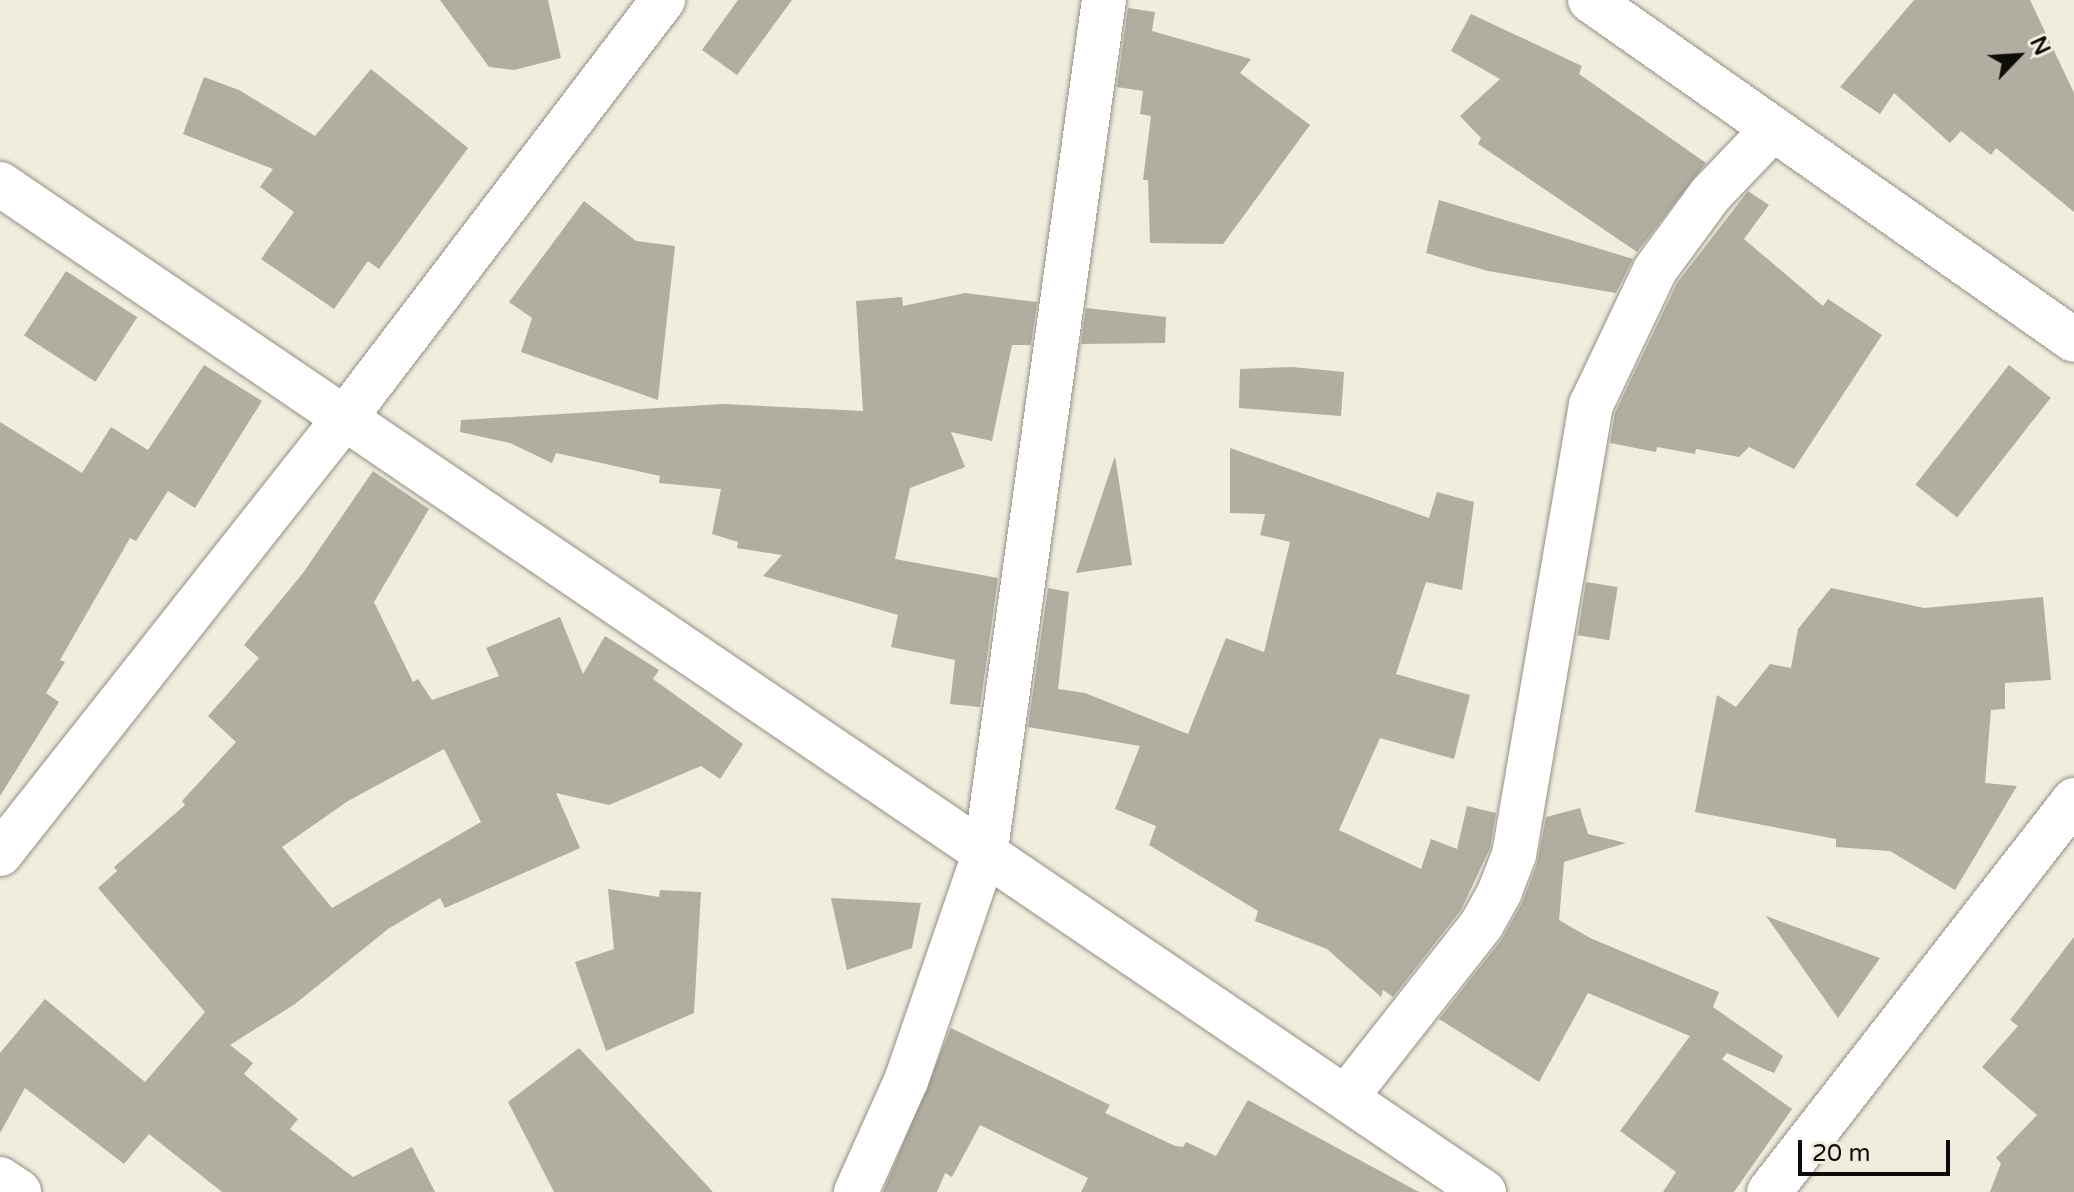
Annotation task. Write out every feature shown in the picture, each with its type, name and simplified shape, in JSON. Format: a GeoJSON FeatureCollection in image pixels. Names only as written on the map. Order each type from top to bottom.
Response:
{"type":"FeatureCollection","features":[{"type":"Feature","properties":{"kind":"street"},"geometry":{"type":"LineString","coordinates":[[0,854],[347,415],[663,0]]}},
{"type":"Feature","properties":{"kind":"street"},"geometry":{"type":"LineString","coordinates":[[856,1192],[906,1081],[986,849],[1104,0]]}},
{"type":"Feature","properties":{"kind":"street"},"geometry":{"type":"LineString","coordinates":[[1590,0],[2074,340]]}},
{"type":"Feature","properties":{"kind":"street"},"geometry":{"type":"LineString","coordinates":[[1346,1097],[1482,924],[1500,891],[1514,855],[1591,405],[1655,270],[1710,195],[1773,129]]}},
{"type":"Feature","properties":{"kind":"street"},"geometry":{"type":"LineString","coordinates":[[0,184],[347,415],[986,849],[1484,1192]]}},
{"type":"Feature","properties":{"kind":"street"},"geometry":{"type":"LineString","coordinates":[[1769,1192],[2074,800]]}},
{"type":"Feature","properties":{"kind":"street"},"geometry":{"type":"LineString","coordinates":[[0,1179],[19,1192]]}},
{"type":"Feature","properties":{"kind":"building"},"geometry":{"type":"Polygon","coordinates":[[[440,0],[548,0],[561,58],[514,70],[489,67],[440,0]]]}},
{"type":"Feature","properties":{"kind":"building"},"geometry":{"type":"Polygon","coordinates":[[[738,0],[792,0],[737,75],[702,50],[738,0]]]}},
{"type":"Feature","properties":{"kind":"building"},"geometry":{"type":"Polygon","coordinates":[[[1914,0],[2030,0],[2074,93],[2074,212],[1996,148],[1991,155],[1961,131],[1950,143],[1894,93],[1880,114],[1840,87],[1914,0]]]}},
{"type":"Feature","properties":{"kind":"building"},"geometry":{"type":"Polygon","coordinates":[[[1128,8],[1155,12],[1152,31],[1251,59],[1240,73],[1310,125],[1223,244],[1150,243],[1148,180],[1143,180],[1151,116],[1140,114],[1143,91],[1117,87],[1128,8]]]}},
{"type":"Feature","properties":{"kind":"building"},"geometry":{"type":"Polygon","coordinates":[[[1471,14],[1582,66],[1579,74],[1706,163],[1637,252],[1478,144],[1481,138],[1460,116],[1500,79],[1451,51],[1471,14]]]}},
{"type":"Feature","properties":{"kind":"building"},"geometry":{"type":"Polygon","coordinates":[[[371,69],[468,148],[379,269],[368,261],[334,309],[261,259],[294,212],[260,187],[273,169],[183,134],[204,77],[239,90],[315,136],[371,69]]]}},
{"type":"Feature","properties":{"kind":"building"},"geometry":{"type":"Polygon","coordinates":[[[1748,191],[1769,205],[1744,239],[1823,306],[1828,299],[1882,335],[1794,469],[1749,447],[1739,457],[1696,449],[1695,454],[1657,447],[1656,452],[1610,443],[1615,413],[1677,283],[1748,191]]]}},
{"type":"Feature","properties":{"kind":"building"},"geometry":{"type":"Polygon","coordinates":[[[1439,200],[1633,259],[1616,293],[1488,271],[1426,253],[1439,200]]]}},
{"type":"Feature","properties":{"kind":"building"},"geometry":{"type":"Polygon","coordinates":[[[584,201],[636,241],[675,246],[658,400],[521,352],[532,318],[509,302],[584,201]]]}},
{"type":"Feature","properties":{"kind":"building"},"geometry":{"type":"Polygon","coordinates":[[[66,271],[137,317],[95,382],[24,336],[66,271]]]}},
{"type":"Feature","properties":{"kind":"building"},"geometry":{"type":"Polygon","coordinates":[[[965,293],[1037,302],[1031,345],[1012,345],[992,441],[951,432],[965,467],[910,488],[895,559],[998,578],[980,707],[950,704],[955,660],[891,647],[898,615],[763,576],[782,555],[737,548],[738,542],[712,534],[721,489],[659,483],[660,476],[556,453],[552,463],[510,443],[460,432],[461,420],[723,404],[863,411],[856,301],[902,297],[903,306],[965,293]]]}},
{"type":"Feature","properties":{"kind":"building"},"geometry":{"type":"Polygon","coordinates":[[[1086,308],[1166,317],[1165,343],[1081,344],[1086,308]]]}},
{"type":"Feature","properties":{"kind":"building"},"geometry":{"type":"Polygon","coordinates":[[[204,365],[262,401],[195,508],[168,491],[136,541],[130,538],[60,660],[65,662],[46,693],[59,702],[0,796],[0,422],[82,473],[111,427],[148,450],[204,365]]]}},
{"type":"Feature","properties":{"kind":"building"},"geometry":{"type":"Polygon","coordinates":[[[2009,365],[2051,398],[1957,517],[1915,485],[2009,365]]]}},
{"type":"Feature","properties":{"kind":"building"},"geometry":{"type":"Polygon","coordinates":[[[1292,367],[1344,372],[1341,416],[1239,408],[1240,369],[1292,367]]]}},
{"type":"Feature","properties":{"kind":"building"},"geometry":{"type":"Polygon","coordinates":[[[1230,448],[1429,518],[1437,492],[1474,502],[1462,590],[1426,582],[1396,674],[1470,695],[1454,759],[1380,738],[1339,830],[1421,869],[1431,839],[1457,849],[1467,806],[1496,813],[1490,848],[1461,910],[1393,997],[1383,990],[1381,997],[1327,949],[1255,921],[1258,911],[1149,845],[1156,826],[1115,809],[1140,746],[1028,727],[1048,588],[1069,592],[1058,689],[1085,693],[1188,734],[1226,638],[1264,652],[1290,542],[1260,535],[1265,514],[1230,513],[1230,448]]]}},
{"type":"Feature","properties":{"kind":"building"},"geometry":{"type":"Polygon","coordinates":[[[1115,456],[1132,565],[1076,573],[1115,456]]]}},
{"type":"Feature","properties":{"kind":"building"},"geometry":{"type":"Polygon","coordinates":[[[373,471],[429,509],[374,602],[413,682],[418,679],[432,700],[499,676],[486,648],[560,617],[583,674],[605,636],[659,670],[653,679],[743,744],[720,779],[701,766],[609,805],[556,793],[580,848],[445,908],[440,898],[388,929],[295,1004],[230,1045],[253,1063],[244,1074],[298,1119],[290,1129],[353,1177],[412,1147],[435,1192],[222,1192],[149,1134],[124,1164],[25,1088],[0,1133],[0,1053],[45,999],[145,1082],[205,1012],[98,888],[117,871],[114,867],[185,805],[182,801],[236,742],[208,716],[259,658],[244,645],[303,573],[373,471]],[[444,749],[348,801],[282,847],[332,908],[481,822],[444,749]]]}},
{"type":"Feature","properties":{"kind":"building"},"geometry":{"type":"Polygon","coordinates":[[[1586,582],[1618,587],[1609,640],[1578,635],[1586,582]]]}},
{"type":"Feature","properties":{"kind":"building"},"geometry":{"type":"Polygon","coordinates":[[[1831,588],[1924,608],[2043,597],[2051,680],[2005,683],[2005,709],[1991,710],[1985,783],[2017,786],[1955,890],[1890,851],[1836,847],[1836,839],[1695,812],[1717,695],[1736,707],[1770,664],[1791,668],[1798,629],[1831,588]]]}},
{"type":"Feature","properties":{"kind":"building"},"geometry":{"type":"Polygon","coordinates":[[[1580,808],[1588,834],[1626,843],[1564,862],[1559,920],[1590,938],[1719,992],[1713,1007],[1783,1056],[1774,1073],[1727,1053],[1722,1059],[1792,1109],[1734,1192],[1663,1192],[1676,1172],[1620,1131],[1690,1036],[1588,993],[1539,1082],[1439,1019],[1502,939],[1522,903],[1537,864],[1546,817],[1580,808]]]}},
{"type":"Feature","properties":{"kind":"building"},"geometry":{"type":"Polygon","coordinates":[[[608,889],[659,897],[660,890],[701,892],[694,1013],[606,1051],[575,962],[614,949],[608,889]]]}},
{"type":"Feature","properties":{"kind":"building"},"geometry":{"type":"Polygon","coordinates":[[[831,898],[921,903],[912,948],[847,970],[831,898]]]}},
{"type":"Feature","properties":{"kind":"building"},"geometry":{"type":"Polygon","coordinates":[[[1766,916],[1880,958],[1838,1018],[1766,916]]]}},
{"type":"Feature","properties":{"kind":"building"},"geometry":{"type":"Polygon","coordinates":[[[2074,937],[2074,1192],[1990,1192],[2001,1163],[1996,1158],[2037,1115],[1982,1067],[2018,1026],[2010,1020],[2074,937]]]}},
{"type":"Feature","properties":{"kind":"building"},"geometry":{"type":"Polygon","coordinates":[[[951,1028],[1110,1105],[1105,1113],[1175,1146],[1183,1147],[1186,1142],[1216,1156],[1248,1100],[1419,1192],[1081,1192],[1088,1178],[980,1125],[952,1177],[945,1173],[937,1192],[883,1192],[951,1028]]]}},
{"type":"Feature","properties":{"kind":"building"},"geometry":{"type":"Polygon","coordinates":[[[579,1048],[713,1192],[554,1192],[508,1102],[579,1048]]]}}]}
